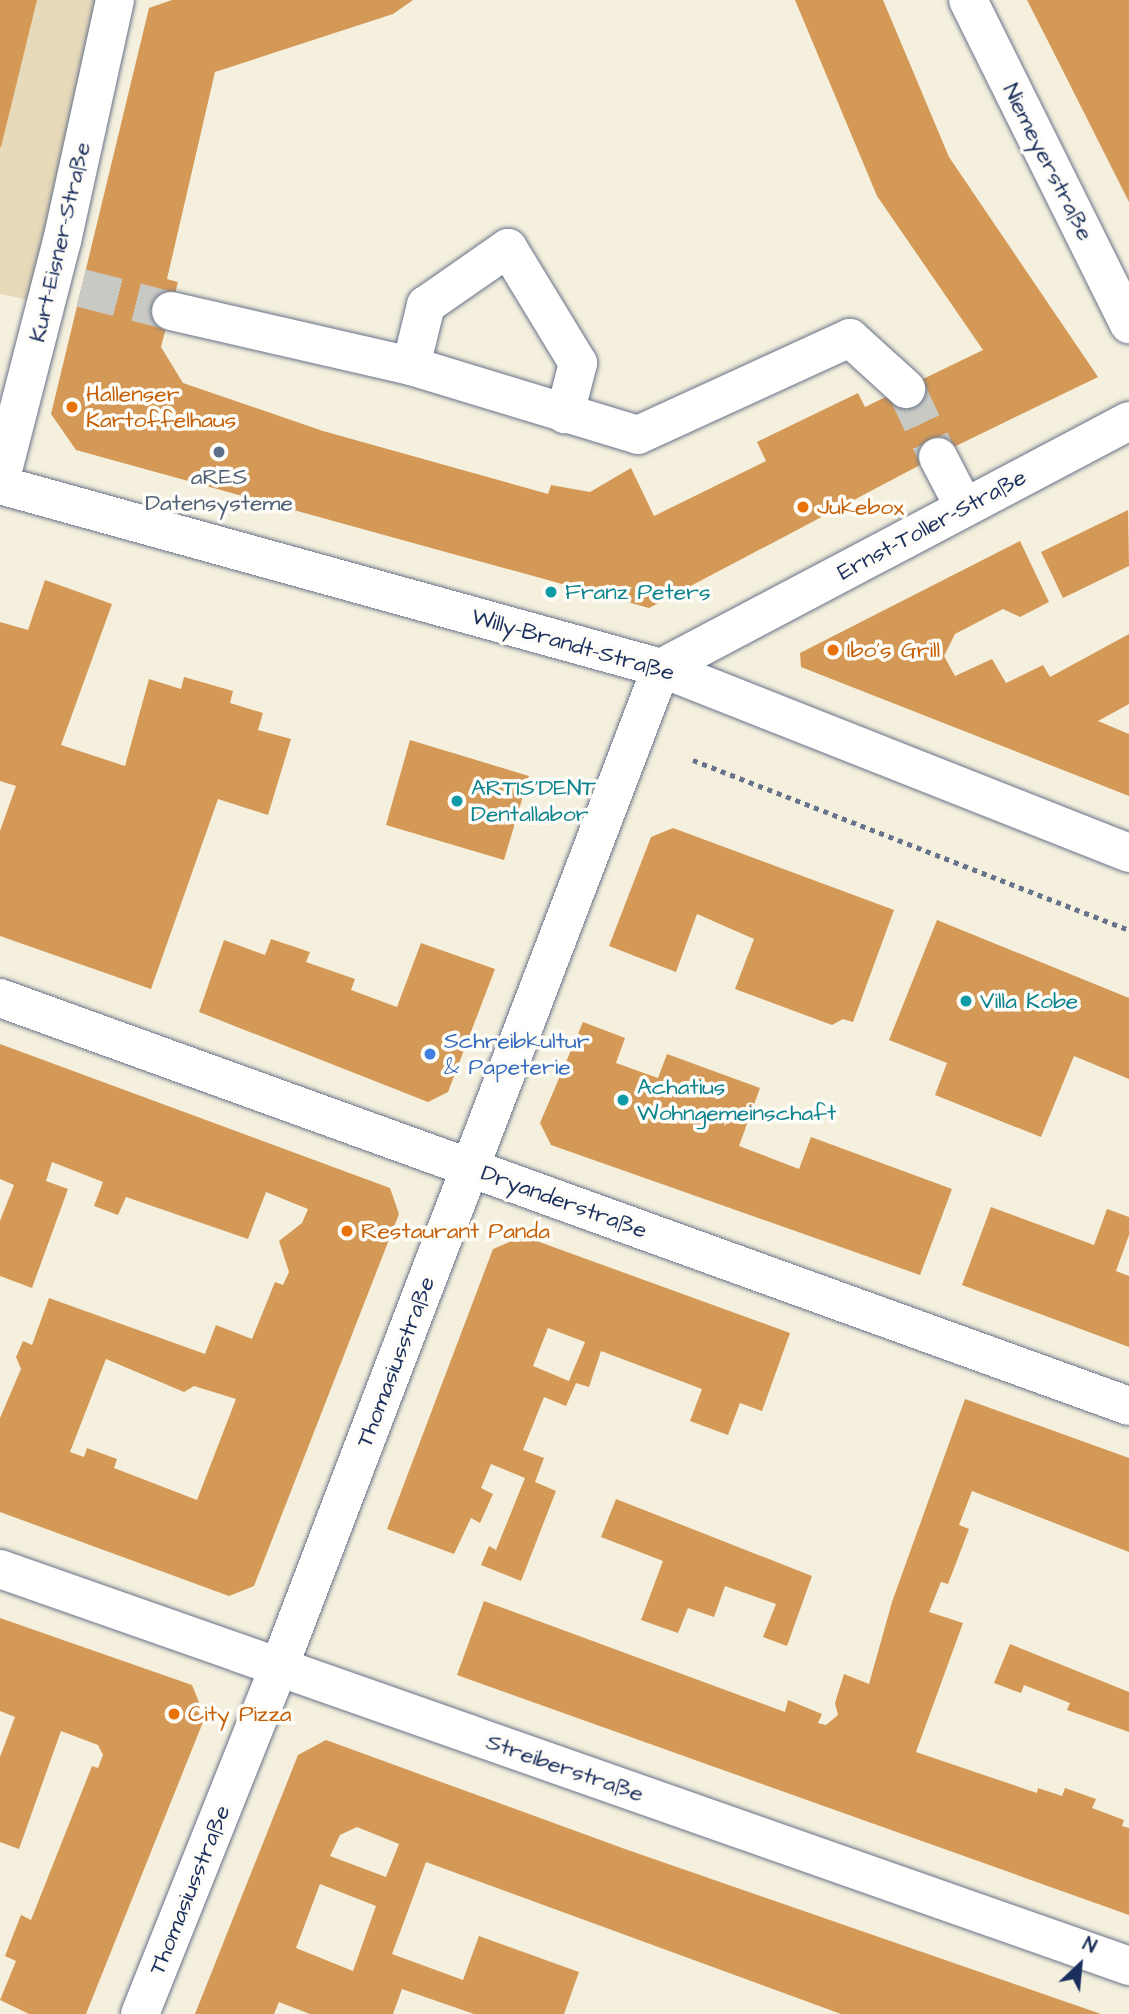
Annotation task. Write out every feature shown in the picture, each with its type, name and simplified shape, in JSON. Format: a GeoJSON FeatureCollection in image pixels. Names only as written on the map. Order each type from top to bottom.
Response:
{"type":"FeatureCollection","features":[{"type":"Feature","properties":{"kind":"street","name":"Kurt-Eisner-Straße"},"geometry":{"type":"LineString","coordinates":[[0,484],[67,284],[62,241],[115,0]]}},
{"type":"Feature","properties":{"kind":"street","name":"Niemeyerstraße"},"geometry":{"type":"LineString","coordinates":[[968,0],[1129,324]]}},
{"type":"Feature","properties":{"kind":"street"},"geometry":{"type":"LineString","coordinates":[[411,366],[426,305],[508,247],[578,363],[565,414]]}},
{"type":"Feature","properties":{"kind":"street"},"geometry":{"type":"LineString","coordinates":[[171,311],[411,366],[638,435],[850,338],[906,389]]}},
{"type":"Feature","properties":{"kind":"street","name":"Ernst-Toller-Straße"},"geometry":{"type":"LineString","coordinates":[[661,668],[1129,421]]}},
{"type":"Feature","properties":{"kind":"street"},"geometry":{"type":"LineString","coordinates":[[938,457],[964,507]]}},
{"type":"Feature","properties":{"kind":"street","name":"Willy-Brandt-Straße"},"geometry":{"type":"LineString","coordinates":[[0,484],[661,668],[1129,853]]}},
{"type":"Feature","properties":{"kind":"street","name":"Thomasiusstraße"},"geometry":{"type":"LineString","coordinates":[[140,2014],[279,1667],[661,668]]}},
{"type":"Feature","properties":{"kind":"street","name":"Dryanderstraße"},"geometry":{"type":"LineString","coordinates":[[0,998],[1129,1406]]}},
{"type":"Feature","properties":{"kind":"street","name":"Streiberstraße"},"geometry":{"type":"LineString","coordinates":[[0,1569],[1129,1966]]}},
{"type":"Feature","properties":{"kind":"path"},"geometry":{"type":"LineString","coordinates":[[693,760],[1129,930]]}},
{"type":"Feature","properties":{"kind":"shaded area"},"geometry":{"type":"Polygon","coordinates":[[[0,0],[115,0],[30,300],[0,294],[0,0]]]}},
{"type":"Feature","properties":{"kind":"building"},"geometry":{"type":"Polygon","coordinates":[[[0,0],[37,0],[1,147],[0,147],[0,0]]]}},
{"type":"Feature","properties":{"kind":"building"},"geometry":{"type":"Polygon","coordinates":[[[172,0],[413,0],[393,14],[215,72],[167,279],[178,282],[161,347],[183,383],[323,431],[548,494],[551,485],[590,492],[631,468],[654,516],[766,461],[757,442],[858,393],[865,407],[983,350],[877,196],[795,0],[883,0],[949,157],[1098,377],[958,445],[649,608],[76,450],[51,414],[149,8],[172,0]]]}},
{"type":"Feature","properties":{"kind":"building"},"geometry":{"type":"Polygon","coordinates":[[[1027,0],[1129,0],[1129,202],[1056,57],[1027,0]]]}},
{"type":"Feature","properties":{"kind":"building"},"geometry":{"type":"Polygon","coordinates":[[[1128,510],[1129,566],[1063,598],[1041,552],[1128,510]]]}},
{"type":"Feature","properties":{"kind":"building"},"geometry":{"type":"Polygon","coordinates":[[[1020,541],[1049,602],[1020,617],[1003,609],[955,634],[944,656],[955,676],[992,659],[1006,683],[1043,665],[1050,677],[1129,634],[1129,704],[1098,721],[1129,734],[1129,796],[801,667],[800,653],[1020,541]]]}},
{"type":"Feature","properties":{"kind":"building"},"geometry":{"type":"Polygon","coordinates":[[[45,580],[112,604],[61,745],[125,766],[149,679],[181,689],[184,677],[233,691],[230,703],[263,713],[258,730],[291,739],[268,815],[218,799],[151,989],[0,936],[0,831],[16,786],[0,781],[0,622],[28,630],[45,580]]]}},
{"type":"Feature","properties":{"kind":"building","name":"ARTIS'DENT Dentallabor"},"geometry":{"type":"Polygon","coordinates":[[[410,740],[529,776],[504,860],[386,825],[410,740]]]}},
{"type":"Feature","properties":{"kind":"building"},"geometry":{"type":"Polygon","coordinates":[[[673,828],[894,910],[853,1022],[843,1019],[832,1025],[735,989],[754,939],[697,914],[676,972],[609,946],[651,837],[673,828]]]}},
{"type":"Feature","properties":{"kind":"building"},"geometry":{"type":"Polygon","coordinates":[[[937,920],[1129,998],[1129,1079],[1074,1056],[1041,1137],[935,1095],[947,1063],[889,1040],[937,920]]]}},
{"type":"Feature","properties":{"kind":"building"},"geometry":{"type":"Polygon","coordinates":[[[271,939],[310,952],[306,962],[355,979],[351,990],[397,1007],[421,943],[495,969],[448,1092],[428,1102],[199,1012],[224,940],[265,955],[271,939]]]}},
{"type":"Feature","properties":{"kind":"building"},"geometry":{"type":"Polygon","coordinates":[[[583,1022],[625,1038],[616,1063],[658,1078],[667,1054],[760,1088],[739,1146],[799,1169],[811,1137],[952,1189],[920,1275],[551,1145],[540,1123],[583,1022]]]}},
{"type":"Feature","properties":{"kind":"building"},"geometry":{"type":"Polygon","coordinates":[[[0,1044],[390,1188],[399,1214],[254,1586],[229,1596],[0,1512],[0,1418],[21,1369],[16,1357],[23,1341],[32,1345],[49,1298],[205,1354],[216,1325],[252,1339],[275,1282],[283,1285],[289,1272],[279,1241],[302,1223],[308,1209],[266,1192],[248,1239],[126,1197],[118,1215],[94,1206],[103,1182],[52,1162],[46,1181],[68,1189],[32,1288],[0,1276],[0,1221],[14,1185],[0,1179],[0,1044]],[[106,1359],[70,1452],[84,1457],[87,1448],[117,1459],[114,1468],[197,1500],[236,1399],[194,1386],[184,1392],[106,1359]]]}},
{"type":"Feature","properties":{"kind":"building"},"geometry":{"type":"Polygon","coordinates":[[[991,1207],[1094,1245],[1107,1209],[1129,1217],[1129,1235],[1116,1271],[1129,1276],[1129,1347],[962,1285],[991,1207]]]}},
{"type":"Feature","properties":{"kind":"building"},"geometry":{"type":"Polygon","coordinates":[[[523,1236],[790,1333],[762,1411],[740,1403],[728,1435],[690,1421],[702,1389],[601,1351],[589,1387],[576,1383],[566,1406],[544,1397],[523,1450],[544,1458],[535,1482],[556,1491],[521,1581],[481,1565],[489,1546],[496,1550],[525,1478],[491,1464],[481,1488],[493,1494],[480,1523],[471,1518],[454,1554],[387,1529],[493,1249],[523,1236]],[[548,1328],[533,1366],[569,1381],[585,1342],[548,1328]]]}},
{"type":"Feature","properties":{"kind":"building"},"geometry":{"type":"Polygon","coordinates":[[[965,1399],[1129,1458],[1129,1552],[972,1491],[959,1525],[969,1529],[948,1584],[941,1582],[929,1612],[963,1623],[916,1752],[1037,1793],[1038,1788],[1062,1796],[1065,1788],[1096,1799],[1092,1808],[1124,1820],[1122,1826],[1129,1828],[1129,1915],[457,1675],[484,1601],[785,1712],[788,1700],[822,1714],[818,1723],[826,1725],[838,1715],[835,1703],[844,1674],[869,1684],[892,1602],[965,1399]]]}},
{"type":"Feature","properties":{"kind":"building"},"geometry":{"type":"Polygon","coordinates":[[[616,1499],[812,1576],[787,1646],[763,1637],[776,1604],[725,1586],[714,1617],[688,1608],[678,1633],[641,1620],[663,1561],[601,1537],[616,1499]]]}},
{"type":"Feature","properties":{"kind":"building"},"geometry":{"type":"Polygon","coordinates":[[[0,1618],[192,1685],[205,1717],[86,2014],[29,2014],[0,2000],[16,1961],[5,1956],[21,1915],[31,1920],[92,1766],[98,1768],[103,1755],[98,1745],[61,1731],[19,1849],[0,1842],[0,1757],[15,1717],[0,1711],[0,1618]]]}},
{"type":"Feature","properties":{"kind":"building"},"geometry":{"type":"Polygon","coordinates":[[[1010,1644],[1129,1692],[1129,1732],[1067,1710],[1070,1703],[1024,1685],[1021,1693],[994,1683],[1010,1644]]]}},
{"type":"Feature","properties":{"kind":"building"},"geometry":{"type":"Polygon","coordinates":[[[326,1740],[625,1849],[1101,2014],[841,2014],[426,1862],[392,1954],[463,1980],[479,1936],[579,1972],[564,2014],[474,2014],[402,1989],[393,2014],[310,2014],[279,2002],[274,2014],[195,2014],[298,1755],[326,1740]],[[357,1827],[340,1835],[330,1856],[386,1877],[399,1844],[357,1827]],[[320,1884],[296,1948],[353,1971],[376,1906],[320,1884]]]}},
{"type":"Feature","properties":{"kind":"tunnel"},"geometry":{"type":"LineString","coordinates":[[81,288],[171,311]]}},
{"type":"Feature","properties":{"kind":"tunnel"},"geometry":{"type":"LineString","coordinates":[[906,389],[938,457]]}},
{"type":"Feature","properties":{"kind":"place","name":"Hallenser Kartoffelhaus"},"geometry":{"type":"Point","coordinates":[72,407]}},
{"type":"Feature","properties":{"kind":"place","name":"aRES Datensysteme"},"geometry":{"type":"Point","coordinates":[219,452]}},
{"type":"Feature","properties":{"kind":"place","name":"Jukebox"},"geometry":{"type":"Point","coordinates":[803,507]}},
{"type":"Feature","properties":{"kind":"place","name":"Franz Peters"},"geometry":{"type":"Point","coordinates":[551,592]}},
{"type":"Feature","properties":{"kind":"place","name":"Ibo's Grill"},"geometry":{"type":"Point","coordinates":[833,650]}},
{"type":"Feature","properties":{"kind":"place","name":"ARTIS'DENT Dentallabor"},"geometry":{"type":"Point","coordinates":[457,801]}},
{"type":"Feature","properties":{"kind":"place","name":"Villa Kobe"},"geometry":{"type":"Point","coordinates":[966,1001]}},
{"type":"Feature","properties":{"kind":"place","name":"Schreibkultur & Papeterie"},"geometry":{"type":"Point","coordinates":[430,1054]}},
{"type":"Feature","properties":{"kind":"place","name":"Achatius Wohngemeinschaft"},"geometry":{"type":"Point","coordinates":[623,1100]}},
{"type":"Feature","properties":{"kind":"place","name":"Restaurant Panda"},"geometry":{"type":"Point","coordinates":[347,1231]}},
{"type":"Feature","properties":{"kind":"place","name":"City Pizza"},"geometry":{"type":"Point","coordinates":[174,1714]}}]}
